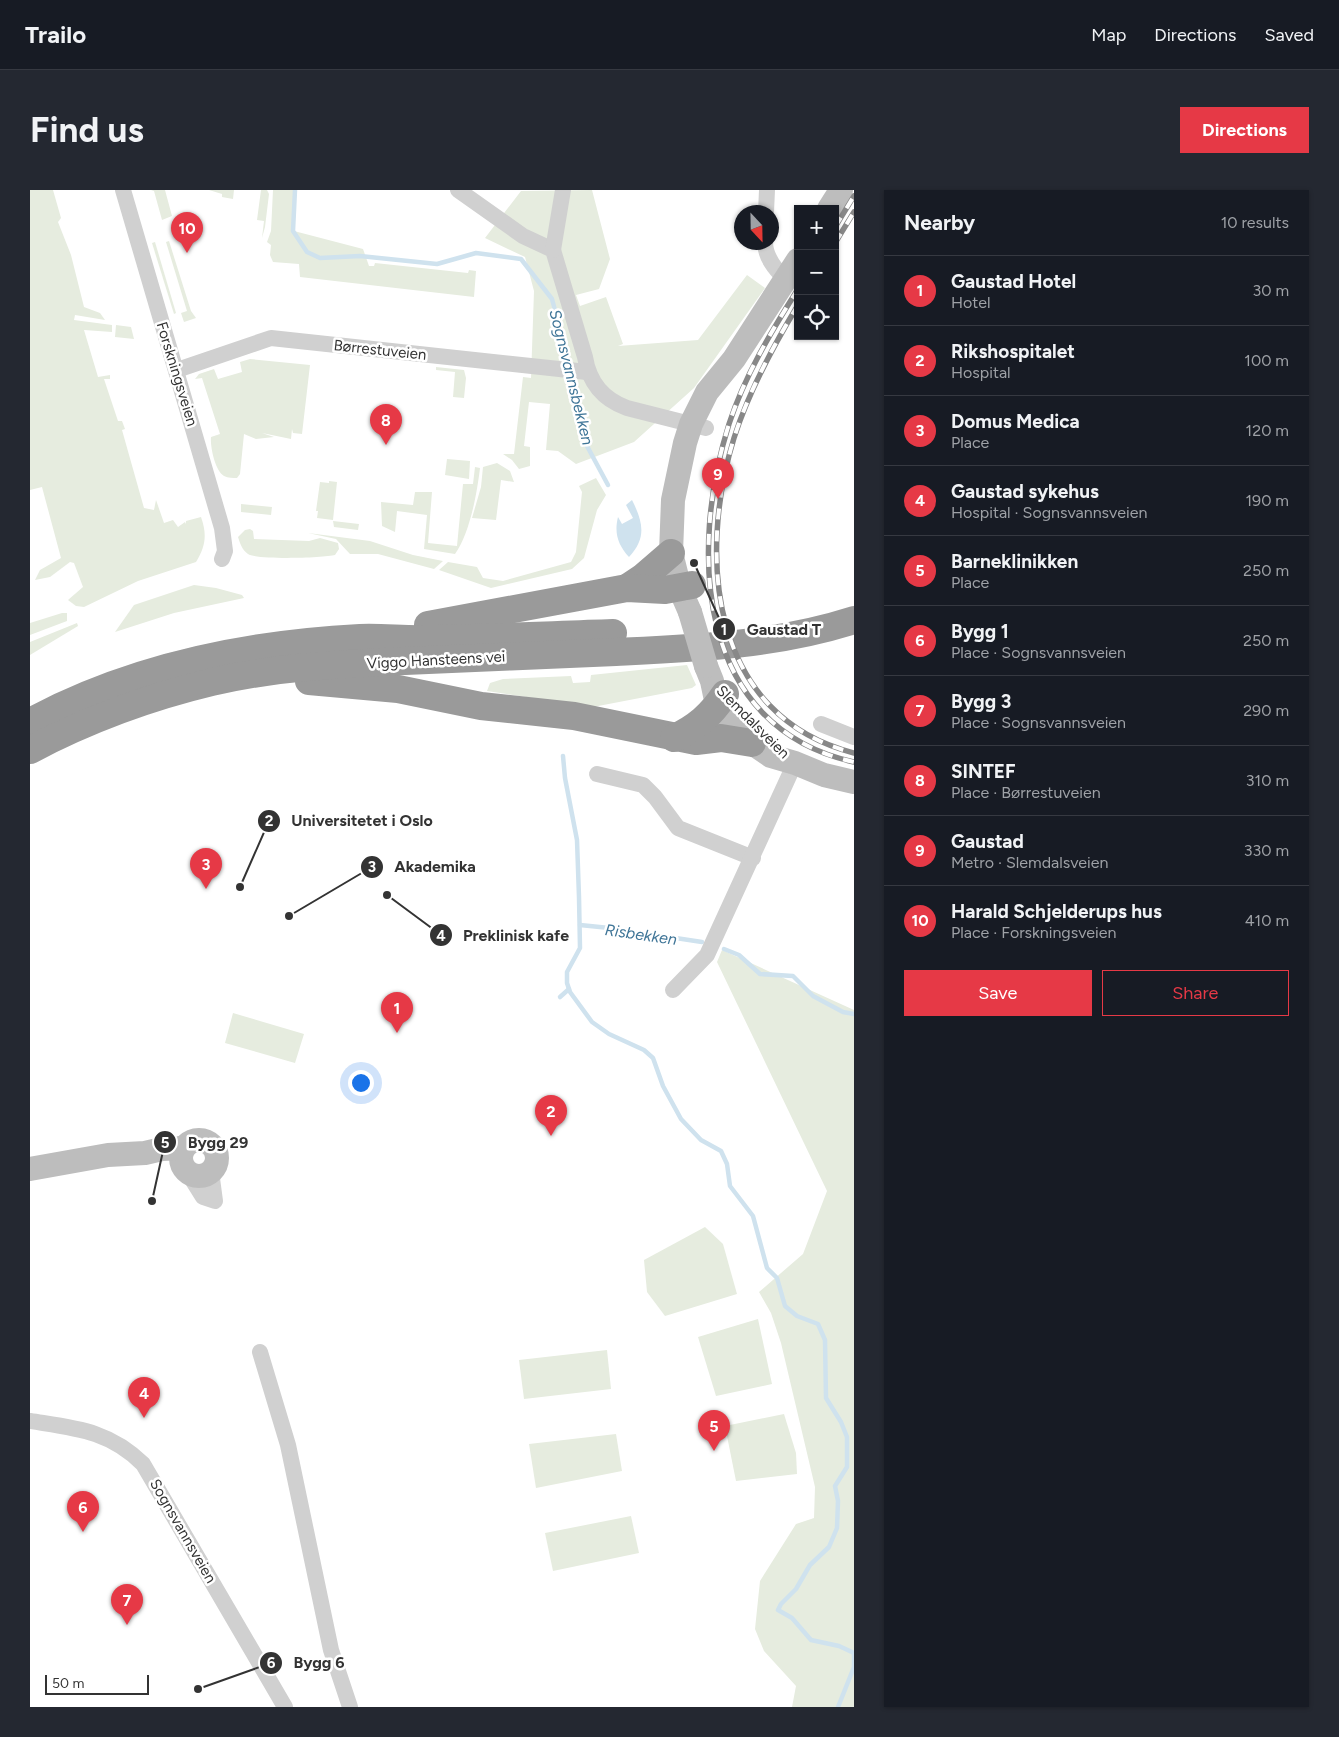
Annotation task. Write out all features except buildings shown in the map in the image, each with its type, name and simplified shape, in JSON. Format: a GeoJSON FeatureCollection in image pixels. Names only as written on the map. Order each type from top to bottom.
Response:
{"type":"FeatureCollection","features":[{"type":"Feature","properties":{"kind":"highway"},"geometry":{"type":"LineString","coordinates":[[627,588],[672,553]]}},
{"type":"Feature","properties":{"kind":"highway"},"geometry":{"type":"LineString","coordinates":[[362,638],[627,588],[688,597]]}},
{"type":"Feature","properties":{"kind":"highway","name":"Viggo Hansteens vei"},"geometry":{"type":"LineString","coordinates":[[30,722],[99,690],[176,664],[251,648],[362,638],[426,640],[695,631],[783,619],[854,601]]}},
{"type":"Feature","properties":{"kind":"highway","name":"Viggo Hansteens vei"},"geometry":{"type":"LineString","coordinates":[[30,750],[59,735],[116,711],[166,694],[213,682],[277,670],[368,663],[728,646],[803,634],[854,620]]}},
{"type":"Feature","properties":{"kind":"highway"},"geometry":{"type":"LineString","coordinates":[[59,735],[96,728],[198,696],[248,687],[312,681],[398,689],[481,706],[574,716],[674,738],[696,741],[721,738],[752,743]]}},
{"type":"Feature","properties":{"kind":"highway"},"geometry":{"type":"LineString","coordinates":[[674,738],[693,729],[715,686]]}},
{"type":"Feature","properties":{"kind":"main road"},"geometry":{"type":"LineString","coordinates":[[832,205],[841,190]]}},
{"type":"Feature","properties":{"kind":"main road","name":"Slemdalsveien"},"geometry":{"type":"LineString","coordinates":[[791,270],[734,360],[708,392],[698,426],[676,481],[671,524],[672,553],[688,597],[715,686],[752,743],[771,756],[795,763],[824,775],[854,782]]}},
{"type":"Feature","properties":{"kind":"main road","name":"Slemdalsveien"},"geometry":{"type":"LineString","coordinates":[[688,597],[688,502],[698,426]]}},
{"type":"Feature","properties":{"kind":"main road","name":"Slemdalsveien"},"geometry":{"type":"LineString","coordinates":[[715,686],[747,720],[795,763]]}},
{"type":"Feature","properties":{"kind":"main road"},"geometry":{"type":"LineString","coordinates":[[30,1169],[93,1157],[145,1153],[162,1149],[192,1165]]}},
{"type":"Feature","properties":{"kind":"street","name":"Forskningsveien"},"geometry":{"type":"LineString","coordinates":[[122,190],[177,370],[222,528],[225,551],[222,559]]}},
{"type":"Feature","properties":{"kind":"street"},"geometry":{"type":"LineString","coordinates":[[458,190],[523,236],[553,250]]}},
{"type":"Feature","properties":{"kind":"street"},"geometry":{"type":"LineString","coordinates":[[563,190],[553,250],[585,357],[584,371],[600,394],[615,404],[698,426]]}},
{"type":"Feature","properties":{"kind":"street"},"geometry":{"type":"LineString","coordinates":[[767,205],[768,190]]}},
{"type":"Feature","properties":{"kind":"street"},"geometry":{"type":"LineString","coordinates":[[765,250],[770,260],[791,270]]}},
{"type":"Feature","properties":{"kind":"street","name":"Børrestuveien"},"geometry":{"type":"LineString","coordinates":[[177,370],[272,338],[584,371]]}},
{"type":"Feature","properties":{"kind":"street"},"geometry":{"type":"LineString","coordinates":[[821,724],[854,737]]}},
{"type":"Feature","properties":{"kind":"street","name":"Slemdalsveien"},"geometry":{"type":"LineString","coordinates":[[673,990],[707,955],[795,763]]}},
{"type":"Feature","properties":{"kind":"street"},"geometry":{"type":"LineString","coordinates":[[597,774],[643,785],[650,791],[678,828],[753,858]]}},
{"type":"Feature","properties":{"kind":"street"},"geometry":{"type":"LineString","coordinates":[[260,1352],[288,1445],[331,1650],[350,1707]]}},
{"type":"Feature","properties":{"kind":"street","name":"Sognsvannsveien"},"geometry":{"type":"LineString","coordinates":[[30,1421],[104,1436],[123,1446],[143,1464],[285,1707]]}},
{"type":"Feature","properties":{"kind":"shaded area"},"geometry":{"type":"Polygon","coordinates":[[[30,190],[53,190],[61,218],[58,222],[71,255],[84,307],[100,313],[105,320],[75,315],[74,320],[112,325],[112,332],[84,330],[98,377],[110,375],[110,379],[104,379],[118,421],[122,421],[125,429],[122,430],[144,508],[154,510],[156,500],[164,523],[173,520],[178,527],[185,522],[186,524],[186,521],[201,517],[204,529],[204,545],[196,562],[138,581],[84,607],[76,606],[68,600],[83,587],[74,563],[70,562],[50,577],[35,580],[40,570],[61,558],[42,487],[30,490],[30,190]]]}},
{"type":"Feature","properties":{"kind":"shaded area"},"geometry":{"type":"Polygon","coordinates":[[[151,190],[165,190],[172,216],[162,220],[154,191],[151,190]]]}},
{"type":"Feature","properties":{"kind":"shaded area"},"geometry":{"type":"Polygon","coordinates":[[[209,190],[234,190],[233,199],[222,197],[222,194],[209,190]]]}},
{"type":"Feature","properties":{"kind":"shaded area"},"geometry":{"type":"Polygon","coordinates":[[[261,190],[267,190],[269,194],[262,238],[264,221],[257,220],[261,190]]]}},
{"type":"Feature","properties":{"kind":"shaded area"},"geometry":{"type":"Polygon","coordinates":[[[273,190],[295,190],[294,231],[363,249],[369,266],[374,266],[375,263],[468,273],[469,270],[476,271],[474,297],[300,277],[299,264],[273,262],[270,255],[271,245],[267,242],[271,231],[273,190]]]}},
{"type":"Feature","properties":{"kind":"shaded area"},"geometry":{"type":"Polygon","coordinates":[[[592,190],[610,259],[599,289],[576,295],[580,306],[606,297],[623,344],[618,346],[698,340],[747,275],[765,288],[694,388],[634,442],[576,464],[558,451],[546,450],[550,404],[529,402],[524,446],[530,447],[530,466],[519,469],[512,460],[503,454],[514,454],[523,377],[531,378],[534,291],[525,257],[485,238],[521,191],[592,190]]]}},
{"type":"Feature","properties":{"kind":"shaded area"},"geometry":{"type":"Polygon","coordinates":[[[169,241],[191,311],[196,318],[184,322],[181,313],[187,311],[166,242],[169,241]]]}},
{"type":"Feature","properties":{"kind":"shaded area"},"geometry":{"type":"Polygon","coordinates":[[[155,242],[176,313],[174,314],[152,243],[155,242]]]}},
{"type":"Feature","properties":{"kind":"shaded area"},"geometry":{"type":"Polygon","coordinates":[[[116,325],[131,327],[134,339],[115,337],[116,325]]]}},
{"type":"Feature","properties":{"kind":"shaded area"},"geometry":{"type":"Polygon","coordinates":[[[250,359],[310,365],[302,434],[293,433],[292,429],[291,439],[262,433],[274,437],[256,439],[244,434],[240,474],[237,478],[229,478],[221,473],[216,464],[212,452],[211,437],[220,434],[202,378],[195,379],[199,374],[214,369],[218,379],[242,372],[240,362],[250,359]]]}},
{"type":"Feature","properties":{"kind":"shaded area"},"geometry":{"type":"Polygon","coordinates":[[[436,367],[464,370],[466,378],[464,398],[453,397],[455,372],[436,370],[436,367]]]}},
{"type":"Feature","properties":{"kind":"shaded area"},"geometry":{"type":"Polygon","coordinates":[[[447,459],[470,461],[469,479],[445,475],[447,459]]]}},
{"type":"Feature","properties":{"kind":"shaded area"},"geometry":{"type":"Polygon","coordinates":[[[497,463],[510,471],[514,482],[501,480],[496,520],[472,518],[481,487],[483,467],[497,463]]]}},
{"type":"Feature","properties":{"kind":"shaded area"},"geometry":{"type":"Polygon","coordinates":[[[475,467],[480,468],[475,501],[465,535],[455,554],[424,549],[427,515],[397,511],[395,532],[382,526],[381,502],[413,505],[415,492],[432,492],[428,543],[457,546],[463,484],[473,484],[475,467]]]}},
{"type":"Feature","properties":{"kind":"shaded area"},"geometry":{"type":"Polygon","coordinates":[[[596,478],[606,495],[597,510],[584,558],[572,569],[491,588],[439,570],[448,562],[477,567],[483,578],[503,581],[571,562],[576,552],[582,492],[579,486],[596,478]]]}},
{"type":"Feature","properties":{"kind":"shaded area"},"geometry":{"type":"Polygon","coordinates":[[[329,481],[337,482],[333,520],[317,518],[318,511],[316,511],[320,482],[329,483],[329,481]]]}},
{"type":"Feature","properties":{"kind":"shaded area"},"geometry":{"type":"Polygon","coordinates":[[[241,504],[272,507],[271,515],[241,512],[241,504]]]}},
{"type":"Feature","properties":{"kind":"shaded area"},"geometry":{"type":"Polygon","coordinates":[[[333,521],[359,524],[358,530],[334,527],[333,521]]]}},
{"type":"Feature","properties":{"kind":"shaded area"},"geometry":{"type":"Polygon","coordinates":[[[250,529],[253,531],[254,539],[309,541],[320,538],[338,543],[339,549],[335,555],[318,557],[276,558],[254,556],[244,550],[238,537],[245,530],[250,529]]]}},
{"type":"Feature","properties":{"kind":"shaded area"},"geometry":{"type":"Polygon","coordinates":[[[308,533],[370,541],[413,555],[443,561],[434,569],[378,554],[350,554],[336,539],[308,533]]]}},
{"type":"Feature","properties":{"kind":"shaded area"},"geometry":{"type":"Polygon","coordinates":[[[194,585],[216,588],[242,595],[244,598],[174,613],[115,632],[134,605],[194,585]]]}},
{"type":"Feature","properties":{"kind":"shaded area"},"geometry":{"type":"Polygon","coordinates":[[[67,613],[67,621],[30,635],[30,623],[67,613]]]}},
{"type":"Feature","properties":{"kind":"shaded area"},"geometry":{"type":"Polygon","coordinates":[[[77,623],[78,626],[30,655],[30,642],[77,623]]]}},
{"type":"Feature","properties":{"kind":"shaded area"},"geometry":{"type":"Polygon","coordinates":[[[687,665],[696,685],[692,688],[593,707],[487,691],[490,683],[503,679],[571,676],[573,683],[590,682],[591,675],[687,665]]]}},
{"type":"Feature","properties":{"kind":"shaded area"},"geometry":{"type":"Polygon","coordinates":[[[722,950],[854,1010],[854,1707],[792,1707],[796,1686],[764,1651],[755,1629],[760,1581],[796,1524],[814,1518],[815,1487],[781,1343],[771,1313],[759,1292],[803,1254],[827,1191],[717,962],[722,950]]]}},
{"type":"Feature","properties":{"kind":"shaded area"},"geometry":{"type":"Polygon","coordinates":[[[233,1013],[304,1034],[295,1063],[225,1043],[233,1013]]]}},
{"type":"Feature","properties":{"kind":"shaded area"},"geometry":{"type":"Polygon","coordinates":[[[705,1227],[723,1244],[737,1294],[665,1316],[647,1292],[644,1260],[705,1227]]]}},
{"type":"Feature","properties":{"kind":"shaded area"},"geometry":{"type":"Polygon","coordinates":[[[758,1319],[772,1384],[716,1396],[698,1337],[758,1319]]]}},
{"type":"Feature","properties":{"kind":"shaded area"},"geometry":{"type":"Polygon","coordinates":[[[607,1350],[611,1389],[524,1399],[519,1360],[607,1350]]]}},
{"type":"Feature","properties":{"kind":"shaded area"},"geometry":{"type":"Polygon","coordinates":[[[784,1414],[796,1453],[797,1474],[736,1481],[725,1426],[784,1414]]]}},
{"type":"Feature","properties":{"kind":"shaded area"},"geometry":{"type":"Polygon","coordinates":[[[616,1434],[622,1471],[536,1488],[529,1444],[616,1434]]]}},
{"type":"Feature","properties":{"kind":"shaded area"},"geometry":{"type":"Polygon","coordinates":[[[631,1516],[639,1553],[553,1571],[545,1533],[631,1516]]]}},
{"type":"Feature","properties":{"kind":"water"},"geometry":{"type":"Polygon","coordinates":[[[632,500],[641,523],[641,536],[635,550],[629,557],[622,548],[616,528],[618,517],[622,524],[633,518],[626,505],[632,500]]]}},
{"type":"Feature","properties":{"kind":"waterway","name":"Sognsvannsbekken"},"geometry":{"type":"LineString","coordinates":[[295,190],[293,231],[307,252],[320,258],[360,256],[437,264],[476,253],[521,259],[552,299],[570,366]]}},
{"type":"Feature","properties":{"kind":"waterway","name":"Sognsvannsbekken"},"geometry":{"type":"LineString","coordinates":[[572,373],[587,446],[608,485]]}},
{"type":"Feature","properties":{"kind":"waterway","name":"Sognsvannsbekken"},"geometry":{"type":"LineString","coordinates":[[563,756],[565,778],[577,840],[579,897],[580,948],[567,972],[567,983],[570,992],[592,1022],[609,1034],[644,1050],[653,1058],[663,1086],[681,1119],[701,1140],[721,1151],[727,1164],[730,1186],[753,1216],[767,1268],[777,1278],[785,1306],[797,1316],[818,1324],[825,1340],[826,1398],[841,1422],[847,1437],[847,1467],[835,1486],[838,1501],[837,1528],[829,1547],[810,1565],[796,1589],[781,1604],[778,1610],[792,1618],[811,1640],[839,1646],[854,1653],[854,1667],[838,1707]]}},
{"type":"Feature","properties":{"kind":"waterway","name":"Risbekken"},"geometry":{"type":"LineString","coordinates":[[580,925],[629,930],[647,937],[669,937],[702,942]]}},
{"type":"Feature","properties":{"kind":"waterway","name":"Risbekken"},"geometry":{"type":"LineString","coordinates":[[724,949],[739,955],[760,974],[793,976],[813,996],[843,1012],[854,1014]]}},
{"type":"Feature","properties":{"kind":"waterway"},"geometry":{"type":"LineString","coordinates":[[560,997],[569,989]]}},
{"type":"Feature","properties":{"kind":"railway"},"geometry":{"type":"LineString","coordinates":[[839,220],[854,196]]}},
{"type":"Feature","properties":{"kind":"railway"},"geometry":{"type":"LineString","coordinates":[[839,236],[854,212]]}},
{"type":"Feature","properties":{"kind":"railway"},"geometry":{"type":"LineString","coordinates":[[794,295],[751,371],[729,424],[716,474],[709,525],[709,578],[717,628],[734,673],[762,712],[802,743],[854,762]]}},
{"type":"Feature","properties":{"kind":"railway"},"geometry":{"type":"LineString","coordinates":[[794,312],[762,370],[734,438],[723,485],[717,533],[718,581],[726,627],[743,669],[770,705],[806,734],[854,753]]}},
{"type":"Feature","properties":{"kind":"place","name":"Harald Schjelderups hus"},"geometry":{"type":"Point","coordinates":[187,253]}},
{"type":"Feature","properties":{"kind":"place","name":"SINTEF"},"geometry":{"type":"Point","coordinates":[386,445]}},
{"type":"Feature","properties":{"kind":"place","name":"Gaustad"},"geometry":{"type":"Point","coordinates":[718,499]}},
{"type":"Feature","properties":{"kind":"place","name":"Gaustad T"},"geometry":{"type":"Point","coordinates":[694,563]}},
{"type":"Feature","properties":{"kind":"place","name":"Universitetet i Oslo"},"geometry":{"type":"Point","coordinates":[240,887]}},
{"type":"Feature","properties":{"kind":"place","name":"Domus Medica"},"geometry":{"type":"Point","coordinates":[206,889]}},
{"type":"Feature","properties":{"kind":"place","name":"Preklinisk kafe"},"geometry":{"type":"Point","coordinates":[387,895]}},
{"type":"Feature","properties":{"kind":"place","name":"Akademika"},"geometry":{"type":"Point","coordinates":[289,916]}},
{"type":"Feature","properties":{"kind":"place","name":"Gaustad Hotel"},"geometry":{"type":"Point","coordinates":[397,1033]}},
{"type":"Feature","properties":{"kind":"place","name":"Rikshospitalet"},"geometry":{"type":"Point","coordinates":[551,1136]}},
{"type":"Feature","properties":{"kind":"place","name":"Bygg 29"},"geometry":{"type":"Point","coordinates":[152,1201]}},
{"type":"Feature","properties":{"kind":"place","name":"Gaustad sykehus"},"geometry":{"type":"Point","coordinates":[144,1418]}},
{"type":"Feature","properties":{"kind":"place","name":"Barneklinikken"},"geometry":{"type":"Point","coordinates":[714,1451]}},
{"type":"Feature","properties":{"kind":"place","name":"Bygg 1"},"geometry":{"type":"Point","coordinates":[83,1532]}},
{"type":"Feature","properties":{"kind":"place","name":"Bygg 3"},"geometry":{"type":"Point","coordinates":[127,1625]}},
{"type":"Feature","properties":{"kind":"place","name":"Bygg 6"},"geometry":{"type":"Point","coordinates":[198,1689]}}]}
